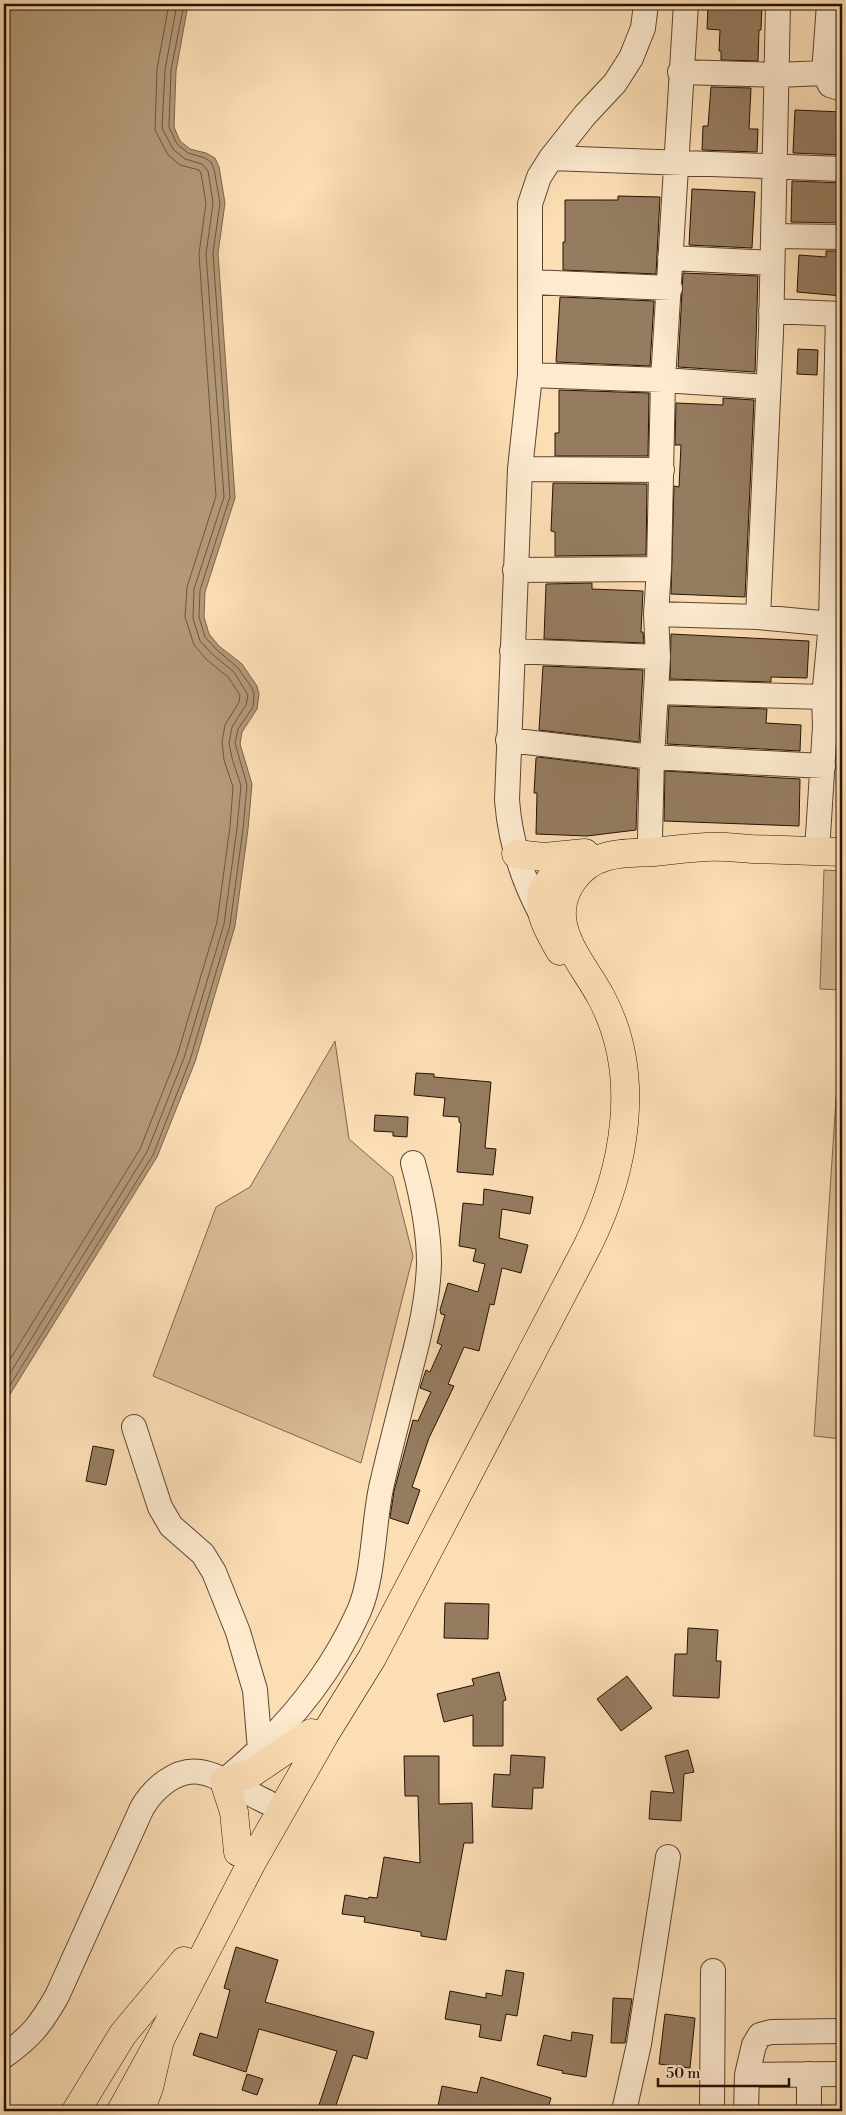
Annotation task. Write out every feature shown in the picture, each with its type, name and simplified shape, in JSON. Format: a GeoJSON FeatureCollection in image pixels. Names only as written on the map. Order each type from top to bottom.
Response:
{"type":"FeatureCollection","features":[{"type":"Feature","properties":{"kind":"main road"},"geometry":{"type":"LineString","coordinates":[[106,2111],[141,2048],[238,1852],[267,1802],[363,1650],[472,1436],[588,1220],[602,1182],[611,1137],[613,1115],[613,1083],[610,1055],[598,1019],[551,924],[542,895],[551,879],[571,862],[586,853],[618,841],[650,838],[708,847]]}},
{"type":"Feature","properties":{"kind":"main road"},"geometry":{"type":"LineString","coordinates":[[551,924],[562,907],[567,889],[574,878],[592,862],[616,854],[708,847],[830,851]]}},
{"type":"Feature","properties":{"kind":"main road"},"geometry":{"type":"LineString","coordinates":[[516,854],[544,857],[586,853]]}},
{"type":"Feature","properties":{"kind":"main road"},"geometry":{"type":"LineString","coordinates":[[121,2111],[252,1862],[325,1734],[372,1658],[588,1245],[610,1194],[622,1141],[624,1105],[622,1063],[617,1037],[609,1014],[572,948],[551,924]]}},
{"type":"Feature","properties":{"kind":"main road"},"geometry":{"type":"LineString","coordinates":[[238,1852],[234,1812],[224,1781],[252,1772],[311,1733]]}},
{"type":"Feature","properties":{"kind":"main road"},"geometry":{"type":"LineString","coordinates":[[76,2111],[123,2034],[184,1961]]}},
{"type":"Feature","properties":{"kind":"main road"},"geometry":{"type":"LineString","coordinates":[[140,2111],[149,2088],[160,2040]]}},
{"type":"Feature","properties":{"kind":"street"},"geometry":{"type":"LineString","coordinates":[[551,924],[531,895],[516,854],[506,800],[520,468],[530,376],[530,204],[538,177],[551,158],[585,115],[615,82],[631,58],[643,28],[646,4]]}},
{"type":"Feature","properties":{"kind":"street"},"geometry":{"type":"LineString","coordinates":[[650,838],[652,757],[658,657],[656,614],[664,380],[680,72],[686,4]]}},
{"type":"Feature","properties":{"kind":"street"},"geometry":{"type":"LineString","coordinates":[[758,617],[774,236],[778,4]]}},
{"type":"Feature","properties":{"kind":"street"},"geometry":{"type":"LineString","coordinates":[[828,4],[824,73],[830,85],[842,89]]}},
{"type":"Feature","properties":{"kind":"street"},"geometry":{"type":"LineString","coordinates":[[680,72],[776,75],[824,73]]}},
{"type":"Feature","properties":{"kind":"street"},"geometry":{"type":"LineString","coordinates":[[551,158],[774,168],[842,169]]}},
{"type":"Feature","properties":{"kind":"street"},"geometry":{"type":"LineString","coordinates":[[774,236],[842,238]]}},
{"type":"Feature","properties":{"kind":"street"},"geometry":{"type":"LineString","coordinates":[[670,258],[772,264]]}},
{"type":"Feature","properties":{"kind":"street"},"geometry":{"type":"LineString","coordinates":[[531,282],[670,288]]}},
{"type":"Feature","properties":{"kind":"street"},"geometry":{"type":"LineString","coordinates":[[771,311],[840,314],[837,624],[824,697],[834,727],[823,766],[830,851]]}},
{"type":"Feature","properties":{"kind":"street"},"geometry":{"type":"LineString","coordinates":[[530,376],[664,380],[768,387]]}},
{"type":"Feature","properties":{"kind":"street"},"geometry":{"type":"LineString","coordinates":[[520,468],[662,470]]}},
{"type":"Feature","properties":{"kind":"street"},"geometry":{"type":"LineString","coordinates":[[516,570],[659,569]]}},
{"type":"Feature","properties":{"kind":"street"},"geometry":{"type":"LineString","coordinates":[[656,614],[758,617],[837,624]]}},
{"type":"Feature","properties":{"kind":"street"},"geometry":{"type":"LineString","coordinates":[[512,651],[658,657]]}},
{"type":"Feature","properties":{"kind":"street"},"geometry":{"type":"LineString","coordinates":[[656,692],[824,697]]}},
{"type":"Feature","properties":{"kind":"street"},"geometry":{"type":"LineString","coordinates":[[508,740],[652,757],[823,766]]}},
{"type":"Feature","properties":{"kind":"street"},"geometry":{"type":"LineString","coordinates":[[224,1781],[260,1750],[293,1715],[326,1671],[360,1608],[381,1490],[424,1313],[428,1288],[429,1262],[425,1212],[413,1163]]}},
{"type":"Feature","properties":{"kind":"street"},"geometry":{"type":"LineString","coordinates":[[134,1427],[165,1517],[180,1535],[196,1547],[210,1562],[228,1606],[255,1690],[260,1750]]}},
{"type":"Feature","properties":{"kind":"street"},"geometry":{"type":"LineString","coordinates":[[4,2056],[23,2042],[40,2024],[57,1996],[147,1799],[162,1784],[186,1773],[200,1771],[267,1802]]}},
{"type":"Feature","properties":{"kind":"street"},"geometry":{"type":"LineString","coordinates":[[624,2111],[639,2044],[668,1857]]}},
{"type":"Feature","properties":{"kind":"street"},"geometry":{"type":"LineString","coordinates":[[712,2111],[713,1970]]}},
{"type":"Feature","properties":{"kind":"street"},"geometry":{"type":"LineString","coordinates":[[762,2111],[754,2075],[756,2040],[765,2033],[842,2031]]}},
{"type":"Feature","properties":{"kind":"street"},"geometry":{"type":"LineString","coordinates":[[809,2074],[809,2111]]}},
{"type":"Feature","properties":{"kind":"street"},"geometry":{"type":"LineString","coordinates":[[754,2075],[842,2074]]}},
{"type":"Feature","properties":{"kind":"street"},"geometry":{"type":"LineString","coordinates":[[746,2111],[754,2075]]}},
{"type":"Feature","properties":{"kind":"shaded area"},"geometry":{"type":"Polygon","coordinates":[[[824,870],[842,871],[842,990],[820,989],[824,870]]]}},
{"type":"Feature","properties":{"kind":"shaded area"},"geometry":{"type":"Polygon","coordinates":[[[842,1007],[842,1439],[814,1436],[842,1007]]]}},
{"type":"Feature","properties":{"kind":"shaded area"},"geometry":{"type":"Polygon","coordinates":[[[335,1041],[349,1139],[393,1177],[413,1256],[361,1463],[153,1376],[216,1207],[250,1187],[335,1041]]]}},
{"type":"Feature","properties":{"kind":"water"},"geometry":{"type":"Polygon","coordinates":[[[4,4],[189,4],[176,71],[174,127],[180,141],[190,149],[206,153],[215,158],[219,167],[225,203],[218,253],[235,498],[205,592],[204,617],[209,634],[219,646],[242,664],[257,686],[259,694],[257,709],[242,732],[240,744],[252,784],[235,926],[195,1062],[157,1157],[4,1404],[4,4]]]}},
{"type":"Feature","properties":{"kind":"building"},"geometry":{"type":"Polygon","coordinates":[[[708,4],[762,4],[758,61],[721,60],[721,51],[719,51],[720,30],[707,29],[708,4]]]}},
{"type":"Feature","properties":{"kind":"building"},"geometry":{"type":"Polygon","coordinates":[[[711,87],[751,88],[749,129],[758,129],[757,152],[702,150],[703,126],[708,126],[711,87]]]}},
{"type":"Feature","properties":{"kind":"building"},"geometry":{"type":"Polygon","coordinates":[[[795,110],[842,112],[842,155],[793,153],[795,110]]]}},
{"type":"Feature","properties":{"kind":"building"},"geometry":{"type":"Polygon","coordinates":[[[792,181],[842,183],[842,223],[791,222],[792,181]]]}},
{"type":"Feature","properties":{"kind":"building"},"geometry":{"type":"Polygon","coordinates":[[[692,189],[755,192],[752,248],[689,245],[692,189]]]}},
{"type":"Feature","properties":{"kind":"building"},"geometry":{"type":"Polygon","coordinates":[[[618,196],[660,197],[656,274],[563,270],[565,200],[618,200],[618,196]]]}},
{"type":"Feature","properties":{"kind":"building"},"geometry":{"type":"Polygon","coordinates":[[[826,251],[842,251],[842,296],[797,292],[799,255],[826,257],[826,251]]]}},
{"type":"Feature","properties":{"kind":"building"},"geometry":{"type":"Polygon","coordinates":[[[683,273],[758,276],[755,372],[678,367],[683,273]]]}},
{"type":"Feature","properties":{"kind":"building"},"geometry":{"type":"Polygon","coordinates":[[[560,297],[654,301],[650,366],[556,362],[560,297]]]}},
{"type":"Feature","properties":{"kind":"building"},"geometry":{"type":"Polygon","coordinates":[[[798,349],[818,350],[817,375],[797,374],[798,349]]]}},
{"type":"Feature","properties":{"kind":"building"},"geometry":{"type":"Polygon","coordinates":[[[559,390],[649,393],[648,456],[555,456],[555,433],[559,433],[559,390]]]}},
{"type":"Feature","properties":{"kind":"building"},"geometry":{"type":"Polygon","coordinates":[[[723,398],[754,400],[745,597],[671,594],[674,486],[679,487],[681,445],[675,445],[676,403],[723,405],[723,398]]]}},
{"type":"Feature","properties":{"kind":"building"},"geometry":{"type":"Polygon","coordinates":[[[553,483],[647,484],[646,555],[555,556],[555,532],[551,531],[553,483]]]}},
{"type":"Feature","properties":{"kind":"building"},"geometry":{"type":"Polygon","coordinates":[[[592,583],[592,589],[643,591],[641,632],[643,632],[644,643],[544,639],[546,584],[592,583]]]}},
{"type":"Feature","properties":{"kind":"building"},"geometry":{"type":"Polygon","coordinates":[[[671,634],[809,641],[807,678],[771,677],[771,682],[670,679],[671,634]]]}},
{"type":"Feature","properties":{"kind":"building"},"geometry":{"type":"Polygon","coordinates":[[[543,666],[643,670],[639,742],[539,730],[543,666]]]}},
{"type":"Feature","properties":{"kind":"building"},"geometry":{"type":"Polygon","coordinates":[[[669,706],[767,709],[766,723],[801,725],[800,751],[667,744],[669,706]]]}},
{"type":"Feature","properties":{"kind":"building"},"geometry":{"type":"Polygon","coordinates":[[[536,758],[638,769],[636,830],[587,836],[536,834],[537,793],[534,793],[536,758]]]}},
{"type":"Feature","properties":{"kind":"building"},"geometry":{"type":"Polygon","coordinates":[[[665,771],[800,779],[799,826],[664,821],[665,771]]]}},
{"type":"Feature","properties":{"kind":"building"},"geometry":{"type":"Polygon","coordinates":[[[416,1073],[434,1074],[434,1077],[491,1082],[485,1148],[496,1149],[493,1175],[457,1172],[461,1123],[459,1122],[459,1117],[443,1116],[445,1098],[414,1095],[416,1073]]]}},
{"type":"Feature","properties":{"kind":"building"},"geometry":{"type":"Polygon","coordinates":[[[375,1115],[408,1117],[407,1137],[393,1136],[393,1132],[374,1131],[375,1115]]]}},
{"type":"Feature","properties":{"kind":"building"},"geometry":{"type":"Polygon","coordinates":[[[484,1189],[533,1197],[530,1214],[502,1209],[499,1238],[528,1245],[521,1273],[502,1268],[494,1305],[490,1304],[479,1351],[464,1347],[448,1384],[454,1386],[429,1438],[412,1487],[420,1490],[408,1524],[390,1518],[394,1491],[413,1420],[418,1421],[431,1392],[420,1388],[426,1370],[430,1372],[442,1345],[437,1343],[445,1315],[441,1314],[440,1310],[448,1283],[478,1292],[485,1264],[473,1261],[476,1249],[459,1246],[463,1203],[483,1205],[484,1189]]]}},
{"type":"Feature","properties":{"kind":"building"},"geometry":{"type":"Polygon","coordinates":[[[93,1446],[114,1450],[106,1485],[86,1481],[93,1446]]]}},
{"type":"Feature","properties":{"kind":"building"},"geometry":{"type":"Polygon","coordinates":[[[445,1603],[489,1604],[488,1639],[444,1638],[445,1603]]]}},
{"type":"Feature","properties":{"kind":"building"},"geometry":{"type":"Polygon","coordinates":[[[688,1628],[718,1630],[716,1661],[721,1661],[719,1698],[673,1696],[675,1654],[687,1654],[688,1628]]]}},
{"type":"Feature","properties":{"kind":"building"},"geometry":{"type":"Polygon","coordinates":[[[499,1672],[506,1700],[503,1701],[503,1746],[473,1746],[473,1715],[444,1722],[437,1694],[474,1685],[472,1679],[499,1672]]]}},
{"type":"Feature","properties":{"kind":"building"},"geometry":{"type":"Polygon","coordinates":[[[627,1676],[652,1708],[621,1731],[597,1699],[627,1676]]]}},
{"type":"Feature","properties":{"kind":"building"},"geometry":{"type":"Polygon","coordinates":[[[688,1750],[694,1772],[684,1774],[681,1821],[649,1819],[651,1791],[674,1793],[665,1756],[688,1750]]]}},
{"type":"Feature","properties":{"kind":"building"},"geometry":{"type":"Polygon","coordinates":[[[511,1755],[545,1757],[543,1788],[533,1788],[532,1809],[492,1807],[494,1774],[510,1775],[511,1755]]]}},
{"type":"Feature","properties":{"kind":"building"},"geometry":{"type":"Polygon","coordinates":[[[404,1756],[439,1756],[439,1804],[472,1803],[473,1843],[464,1843],[446,1940],[421,1936],[421,1932],[364,1922],[365,1917],[342,1914],[345,1895],[368,1899],[369,1897],[377,1898],[384,1857],[420,1863],[418,1796],[405,1796],[404,1756]]]}},
{"type":"Feature","properties":{"kind":"building"},"geometry":{"type":"Polygon","coordinates":[[[236,1947],[278,1960],[265,2002],[374,2032],[367,2059],[353,2055],[334,2111],[317,2111],[337,2051],[259,2029],[246,2072],[193,2055],[200,2033],[217,2038],[230,1990],[224,1988],[236,1947]]]}},
{"type":"Feature","properties":{"kind":"building"},"geometry":{"type":"Polygon","coordinates":[[[506,1970],[524,1973],[517,2016],[506,2014],[501,2041],[479,2037],[481,2025],[445,2019],[450,1991],[486,1998],[486,1993],[502,1996],[506,1970]]]}},
{"type":"Feature","properties":{"kind":"building"},"geometry":{"type":"Polygon","coordinates":[[[613,1998],[632,1999],[625,2043],[611,2043],[613,1998]]]}},
{"type":"Feature","properties":{"kind":"building"},"geometry":{"type":"Polygon","coordinates":[[[665,2014],[695,2018],[690,2068],[659,2064],[665,2014]]]}},
{"type":"Feature","properties":{"kind":"building"},"geometry":{"type":"Polygon","coordinates":[[[572,2032],[593,2035],[586,2077],[562,2073],[563,2071],[537,2065],[544,2035],[571,2041],[572,2032]]]}},
{"type":"Feature","properties":{"kind":"building"},"geometry":{"type":"Polygon","coordinates":[[[247,2074],[263,2079],[257,2095],[242,2090],[247,2074]]]}},
{"type":"Feature","properties":{"kind":"building"},"geometry":{"type":"Polygon","coordinates":[[[481,2077],[551,2098],[547,2111],[437,2111],[442,2086],[477,2093],[481,2077]]]}}]}
